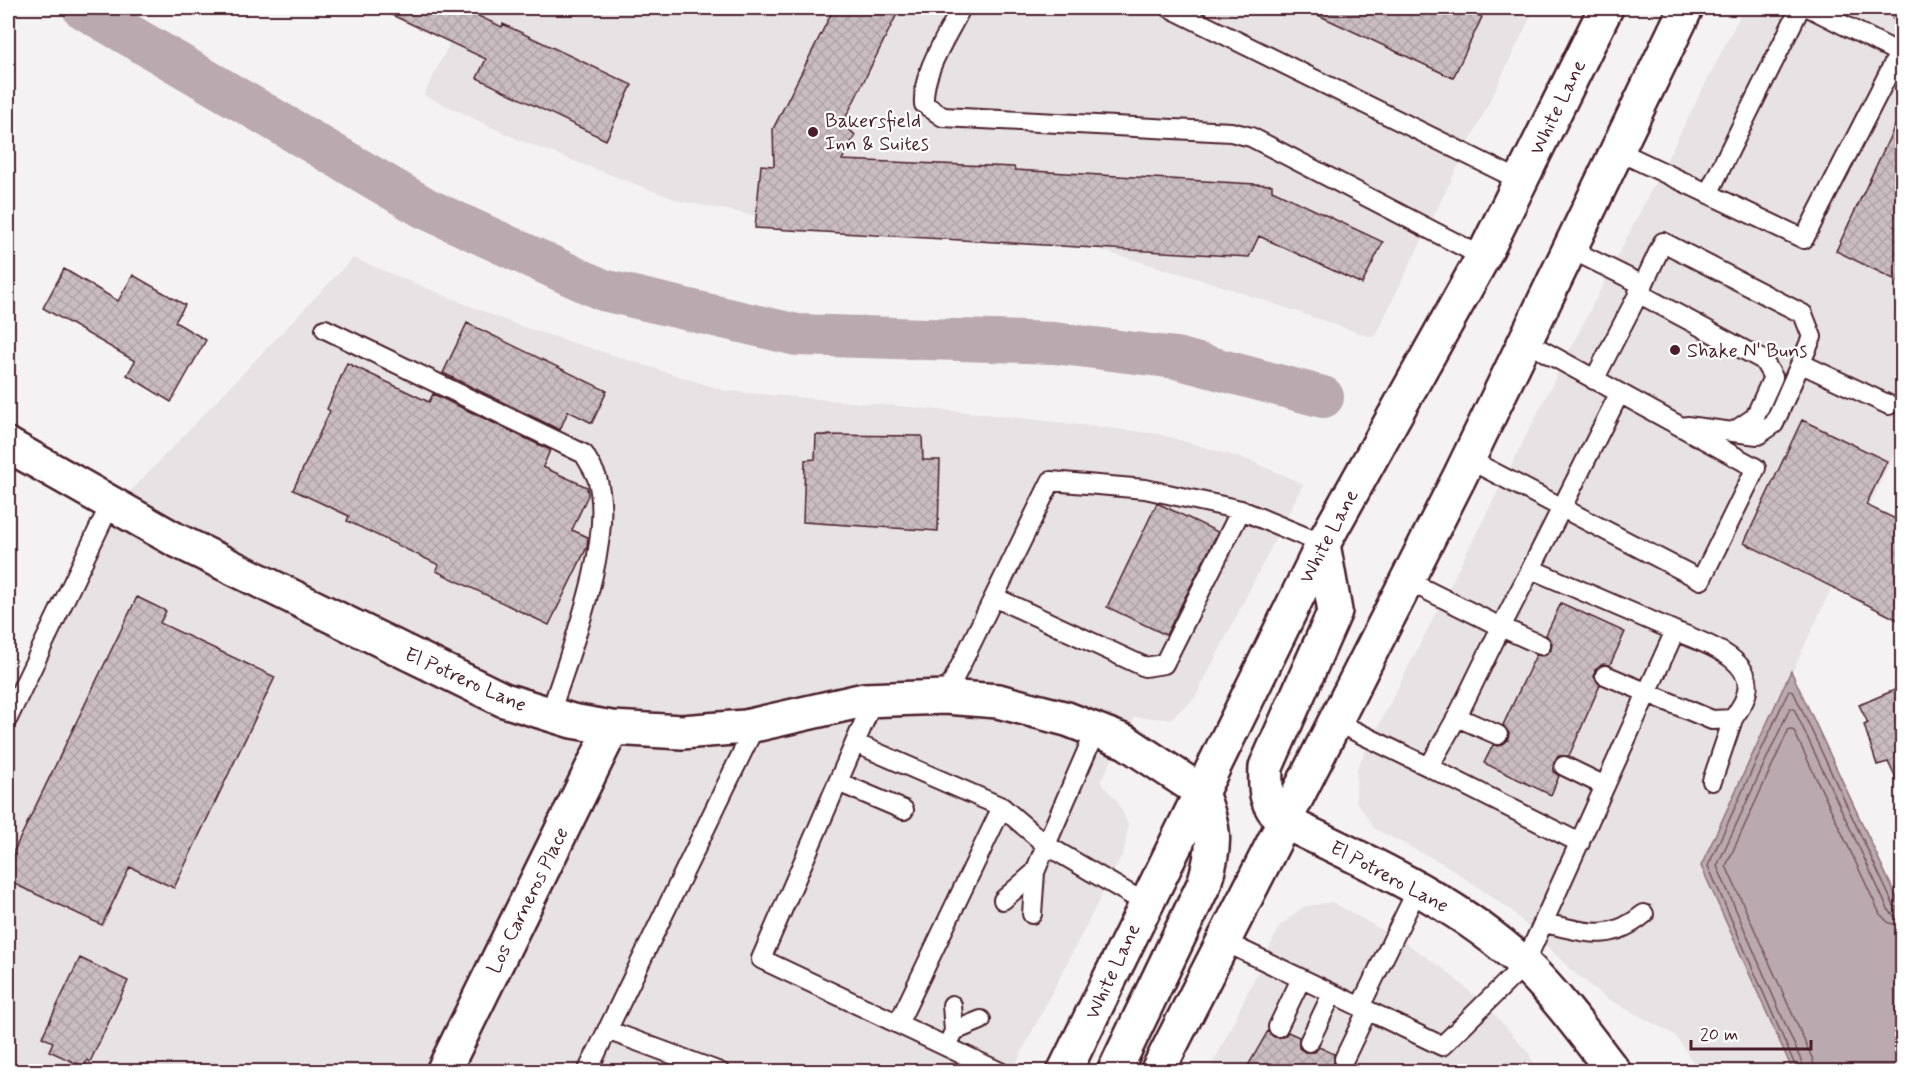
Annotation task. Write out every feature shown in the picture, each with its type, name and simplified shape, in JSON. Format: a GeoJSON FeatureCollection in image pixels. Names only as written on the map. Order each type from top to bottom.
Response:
{"type":"FeatureCollection","features":[{"type":"Feature","properties":{"kind":"main road","name":"White Lane"},"geometry":{"type":"LineString","coordinates":[[1064,1071],[1323,544],[1483,257],[1606,8]]}},
{"type":"Feature","properties":{"kind":"main road"},"geometry":{"type":"LineString","coordinates":[[1157,1071],[1221,940],[1468,459],[1686,8]]}},
{"type":"Feature","properties":{"kind":"main road","name":"El Potrero Lane"},"geometry":{"type":"LineString","coordinates":[[8,445],[110,505],[174,539],[504,700],[550,714],[612,728],[682,732],[756,724],[874,699],[945,697],[998,702],[1067,719],[1126,742],[1200,791]]}},
{"type":"Feature","properties":{"kind":"main road"},"geometry":{"type":"LineString","coordinates":[[1283,820],[1271,810],[1264,792],[1266,767],[1335,611],[1323,544]]}},
{"type":"Feature","properties":{"kind":"main road","name":"Los Carneros Place"},"geometry":{"type":"LineString","coordinates":[[443,1071],[612,728]]}},
{"type":"Feature","properties":{"kind":"main road"},"geometry":{"type":"LineString","coordinates":[[1114,1071],[1204,884],[1214,852],[1211,818],[1200,791]]}},
{"type":"Feature","properties":{"kind":"main road","name":"El Potrero Lane"},"geometry":{"type":"LineString","coordinates":[[1283,820],[1418,888],[1489,934],[1542,983],[1614,1071]]}},
{"type":"Feature","properties":{"kind":"lane"},"geometry":{"type":"LineString","coordinates":[[961,8],[929,72],[923,92],[924,104],[943,117],[1231,132],[1251,137],[1483,257]]}},
{"type":"Feature","properties":{"kind":"lane"},"geometry":{"type":"LineString","coordinates":[[1170,8],[1521,180]]}},
{"type":"Feature","properties":{"kind":"lane"},"geometry":{"type":"LineString","coordinates":[[1708,194],[1800,8]]}},
{"type":"Feature","properties":{"kind":"lane"},"geometry":{"type":"LineString","coordinates":[[1618,151],[1804,239],[1901,50],[1810,8]]}},
{"type":"Feature","properties":{"kind":"lane"},"geometry":{"type":"LineString","coordinates":[[1898,8],[1902,14]]}},
{"type":"Feature","properties":{"kind":"lane"},"geometry":{"type":"LineString","coordinates":[[1594,380],[1663,242],[1803,314],[1812,337],[1774,424],[1758,435],[1677,425]]}},
{"type":"Feature","properties":{"kind":"lane"},"geometry":{"type":"LineString","coordinates":[[1570,249],[1763,360],[1773,377],[1755,417],[1733,432]]}},
{"type":"Feature","properties":{"kind":"lane"},"geometry":{"type":"LineString","coordinates":[[325,329],[584,454],[597,478],[600,543],[586,601],[550,714]]}},
{"type":"Feature","properties":{"kind":"lane"},"geometry":{"type":"LineString","coordinates":[[1468,459],[1701,580],[1756,468],[1525,342]]}},
{"type":"Feature","properties":{"kind":"lane"},"geometry":{"type":"LineString","coordinates":[[1802,364],[1890,405]]}},
{"type":"Feature","properties":{"kind":"lane"},"geometry":{"type":"LineString","coordinates":[[1429,767],[1457,717],[1619,394]]}},
{"type":"Feature","properties":{"kind":"lane"},"geometry":{"type":"LineString","coordinates":[[945,697],[1051,481],[1145,489],[1241,510],[1323,544]]}},
{"type":"Feature","properties":{"kind":"lane"},"geometry":{"type":"LineString","coordinates":[[8,718],[110,505]]}},
{"type":"Feature","properties":{"kind":"lane"},"geometry":{"type":"LineString","coordinates":[[994,597],[1145,667],[1164,664],[1241,510]]}},
{"type":"Feature","properties":{"kind":"lane"},"geometry":{"type":"LineString","coordinates":[[1531,569],[1707,644],[1736,660],[1746,678],[1746,697],[1733,718],[1712,780]]}},
{"type":"Feature","properties":{"kind":"lane"},"geometry":{"type":"LineString","coordinates":[[1406,580],[1541,645]]}},
{"type":"Feature","properties":{"kind":"lane"},"geometry":{"type":"LineString","coordinates":[[1221,940],[1442,1046],[1524,965],[1675,631]]}},
{"type":"Feature","properties":{"kind":"lane"},"geometry":{"type":"LineString","coordinates":[[1605,675],[1712,720],[1733,718]]}},
{"type":"Feature","properties":{"kind":"lane"},"geometry":{"type":"LineString","coordinates":[[874,699],[761,959],[898,1024],[951,1039],[1000,1071]]}},
{"type":"Feature","properties":{"kind":"lane"},"geometry":{"type":"LineString","coordinates":[[1457,717],[1498,735]]}},
{"type":"Feature","properties":{"kind":"lane"},"geometry":{"type":"LineString","coordinates":[[1334,721],[1580,843]]}},
{"type":"Feature","properties":{"kind":"lane"},"geometry":{"type":"LineString","coordinates":[[587,1071],[756,724]]}},
{"type":"Feature","properties":{"kind":"lane"},"geometry":{"type":"LineString","coordinates":[[1032,914],[1035,872],[1096,730]]}},
{"type":"Feature","properties":{"kind":"lane"},"geometry":{"type":"LineString","coordinates":[[855,743],[1002,807],[1046,845],[1145,903]]}},
{"type":"Feature","properties":{"kind":"lane"},"geometry":{"type":"LineString","coordinates":[[1564,766],[1605,786]]}},
{"type":"Feature","properties":{"kind":"lane"},"geometry":{"type":"LineString","coordinates":[[838,782],[904,810]]}},
{"type":"Feature","properties":{"kind":"lane"},"geometry":{"type":"LineString","coordinates":[[898,1024],[977,843],[1002,807]]}},
{"type":"Feature","properties":{"kind":"lane"},"geometry":{"type":"LineString","coordinates":[[1003,900],[1035,872]]}},
{"type":"Feature","properties":{"kind":"lane"},"geometry":{"type":"LineString","coordinates":[[1344,1059],[1363,1009],[1418,888]]}},
{"type":"Feature","properties":{"kind":"lane"},"geometry":{"type":"LineString","coordinates":[[1543,923],[1601,934],[1628,927],[1644,914]]}},
{"type":"Feature","properties":{"kind":"lane"},"geometry":{"type":"LineString","coordinates":[[1278,1027],[1301,979]]}},
{"type":"Feature","properties":{"kind":"lane"},"geometry":{"type":"LineString","coordinates":[[1309,1042],[1332,994]]}},
{"type":"Feature","properties":{"kind":"lane"},"geometry":{"type":"LineString","coordinates":[[951,1039],[952,1005]]}},
{"type":"Feature","properties":{"kind":"lane"},"geometry":{"type":"LineString","coordinates":[[951,1039],[981,1020]]}},
{"type":"Feature","properties":{"kind":"lane"},"geometry":{"type":"LineString","coordinates":[[607,1030],[720,1071]]}},
{"type":"Feature","properties":{"kind":"shaded area"},"geometry":{"type":"Polygon","coordinates":[[[467,8],[1535,8],[1374,338],[1216,284],[1066,240],[793,223],[680,201],[519,140],[424,95],[467,8]]]}},
{"type":"Feature","properties":{"kind":"shaded area"},"geometry":{"type":"Polygon","coordinates":[[[1744,8],[1902,8],[1902,436],[1702,866],[1793,1071],[1699,1071],[1675,1035],[1606,998],[1571,970],[1512,911],[1446,865],[1375,829],[1356,801],[1357,768],[1744,8]]]}},
{"type":"Feature","properties":{"kind":"shaded area"},"geometry":{"type":"Polygon","coordinates":[[[353,258],[514,324],[726,391],[976,413],[1159,434],[1251,461],[1303,484],[1195,698],[1170,719],[1135,717],[1100,782],[1118,802],[1128,825],[1124,851],[1012,1071],[8,1072],[8,691],[102,521],[353,258]]]}},
{"type":"Feature","properties":{"kind":"shaded area"},"geometry":{"type":"Polygon","coordinates":[[[1332,902],[1407,944],[1445,970],[1492,1011],[1530,1055],[1536,1071],[1209,1072],[1280,926],[1303,907],[1332,902]]]}},
{"type":"Feature","properties":{"kind":"water"},"geometry":{"type":"Polygon","coordinates":[[[1791,671],[1902,909],[1902,1071],[1793,1071],[1701,866],[1791,671]]]}},
{"type":"Feature","properties":{"kind":"building"},"geometry":{"type":"Polygon","coordinates":[[[377,8],[461,8],[502,27],[503,24],[632,85],[606,140],[477,78],[486,59],[377,8]]]}},
{"type":"Feature","properties":{"kind":"building","name":"Bakersfield Inn & Suites"},"geometry":{"type":"Polygon","coordinates":[[[834,8],[900,8],[843,123],[855,135],[842,160],[1014,167],[1015,170],[1272,185],[1272,190],[1383,242],[1362,284],[1259,236],[1249,257],[755,228],[761,165],[774,166],[773,129],[834,8]]]}},
{"type":"Feature","properties":{"kind":"building"},"geometry":{"type":"Polygon","coordinates":[[[1303,8],[1462,8],[1482,17],[1453,78],[1303,8]]]}},
{"type":"Feature","properties":{"kind":"building"},"geometry":{"type":"Polygon","coordinates":[[[1902,111],[1902,283],[1836,251],[1902,111]]]}},
{"type":"Feature","properties":{"kind":"building"},"geometry":{"type":"Polygon","coordinates":[[[64,269],[118,301],[133,275],[185,305],[175,322],[206,340],[171,402],[127,375],[135,361],[43,308],[64,269]]]}},
{"type":"Feature","properties":{"kind":"building"},"geometry":{"type":"Polygon","coordinates":[[[467,323],[607,391],[592,423],[568,411],[560,430],[443,373],[467,323]]]}},
{"type":"Feature","properties":{"kind":"building"},"geometry":{"type":"Polygon","coordinates":[[[347,363],[429,402],[433,394],[550,450],[543,467],[587,487],[588,495],[572,530],[588,537],[587,547],[549,625],[436,571],[439,565],[347,521],[349,516],[293,490],[330,411],[327,409],[347,363]]]}},
{"type":"Feature","properties":{"kind":"building"},"geometry":{"type":"Polygon","coordinates":[[[1802,420],[1887,461],[1866,505],[1902,522],[1902,622],[1744,543],[1802,420]]]}},
{"type":"Feature","properties":{"kind":"building"},"geometry":{"type":"Polygon","coordinates":[[[816,435],[922,436],[923,460],[940,460],[938,531],[803,522],[805,460],[815,459],[816,435]]]}},
{"type":"Feature","properties":{"kind":"building"},"geometry":{"type":"Polygon","coordinates":[[[1157,503],[1218,532],[1166,635],[1107,607],[1157,503]]]}},
{"type":"Feature","properties":{"kind":"building"},"geometry":{"type":"Polygon","coordinates":[[[137,597],[166,611],[160,623],[275,677],[174,888],[130,867],[102,925],[8,881],[8,863],[137,597]]]}},
{"type":"Feature","properties":{"kind":"building"},"geometry":{"type":"Polygon","coordinates":[[[1561,603],[1625,632],[1610,665],[1603,664],[1595,670],[1594,677],[1600,685],[1569,756],[1558,756],[1554,762],[1554,772],[1559,776],[1551,795],[1484,763],[1493,745],[1500,746],[1508,740],[1509,733],[1503,725],[1536,655],[1543,656],[1551,650],[1552,643],[1546,635],[1561,603]]]}},
{"type":"Feature","properties":{"kind":"building"},"geometry":{"type":"Polygon","coordinates":[[[1902,687],[1902,791],[1888,762],[1877,765],[1864,725],[1868,723],[1859,705],[1902,687]]]}},
{"type":"Feature","properties":{"kind":"building"},"geometry":{"type":"Polygon","coordinates":[[[80,958],[128,981],[90,1062],[87,1060],[84,1067],[49,1051],[53,1042],[42,1037],[80,958]]]}},
{"type":"Feature","properties":{"kind":"building"},"geometry":{"type":"Polygon","coordinates":[[[1268,1031],[1274,1037],[1284,1037],[1288,1032],[1299,1037],[1299,1048],[1305,1052],[1315,1052],[1319,1047],[1334,1054],[1334,1065],[1340,1069],[1350,1069],[1354,1064],[1369,1071],[1245,1071],[1268,1031]]]}},
{"type":"Feature","properties":{"kind":"waterway"},"geometry":{"type":"LineString","coordinates":[[83,8],[425,208],[603,290],[797,335],[1054,343],[1176,358],[1323,397]]}},
{"type":"Feature","properties":{"kind":"place","name":"Bakersfield Inn & Suites"},"geometry":{"type":"Point","coordinates":[813,132]}},
{"type":"Feature","properties":{"kind":"place","name":"Shake N' Buns"},"geometry":{"type":"Point","coordinates":[1675,350]}}]}
